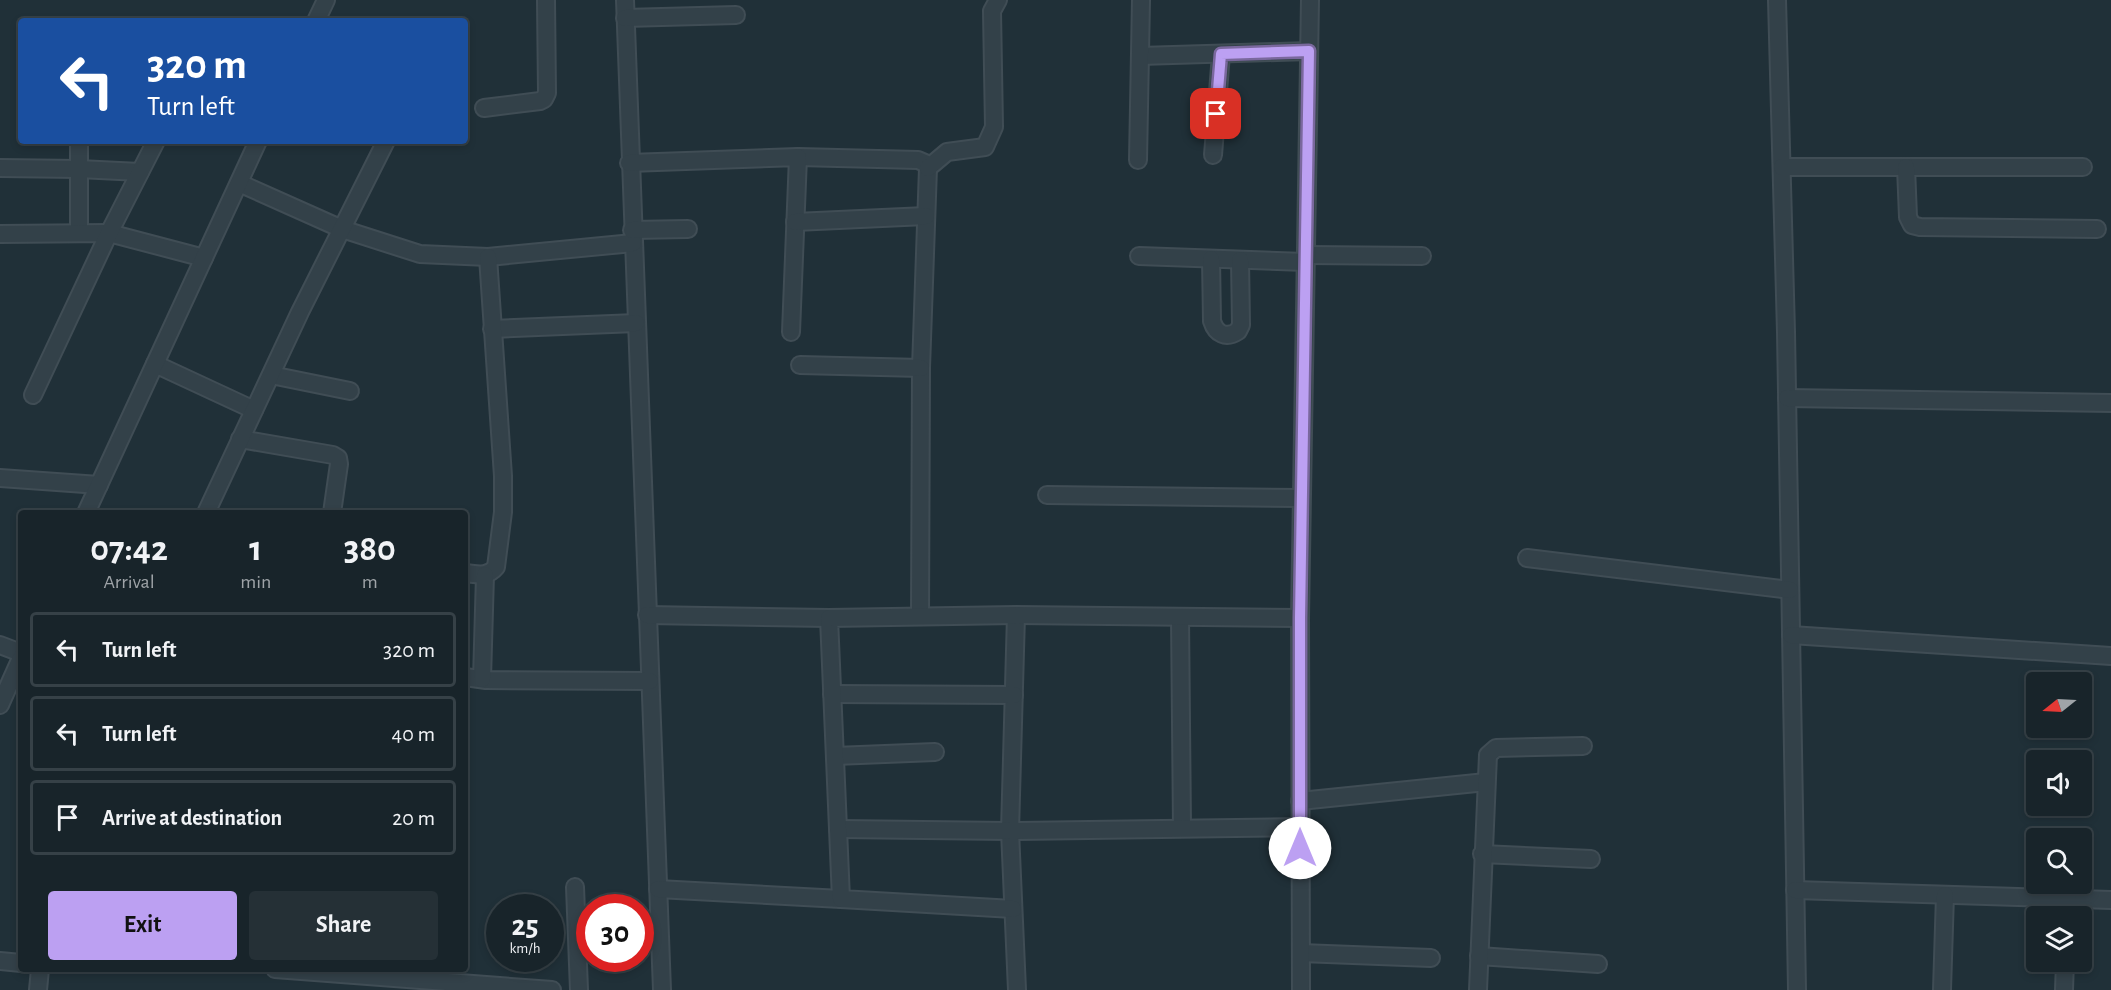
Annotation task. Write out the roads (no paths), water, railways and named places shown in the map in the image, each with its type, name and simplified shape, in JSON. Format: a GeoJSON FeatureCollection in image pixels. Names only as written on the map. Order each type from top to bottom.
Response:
{"type":"FeatureCollection","features":[{"type":"Feature","properties":{"kind":"street"},"geometry":{"type":"LineString","coordinates":[[317,18],[326,0]]}},
{"type":"Feature","properties":{"kind":"street"},"geometry":{"type":"LineString","coordinates":[[484,108],[544,99],[547,93],[546,0]]}},
{"type":"Feature","properties":{"kind":"street"},"geometry":{"type":"LineString","coordinates":[[625,0],[632,237],[662,990]]}},
{"type":"Feature","properties":{"kind":"street"},"geometry":{"type":"LineString","coordinates":[[928,168],[946,152],[985,147],[994,127],[992,11],[998,0]]}},
{"type":"Feature","properties":{"kind":"street"},"geometry":{"type":"LineString","coordinates":[[1138,160],[1141,0]]}},
{"type":"Feature","properties":{"kind":"street"},"geometry":{"type":"LineString","coordinates":[[1301,990],[1301,498],[1310,0]]}},
{"type":"Feature","properties":{"kind":"street"},"geometry":{"type":"LineString","coordinates":[[1777,0],[1787,398],[1797,990]]}},
{"type":"Feature","properties":{"kind":"street"},"geometry":{"type":"LineString","coordinates":[[625,18],[736,15]]}},
{"type":"Feature","properties":{"kind":"street"},"geometry":{"type":"LineString","coordinates":[[1140,56],[1309,51]]}},
{"type":"Feature","properties":{"kind":"street"},"geometry":{"type":"LineString","coordinates":[[1213,155],[1221,54]]}},
{"type":"Feature","properties":{"kind":"street"},"geometry":{"type":"LineString","coordinates":[[79,144],[79,233]]}},
{"type":"Feature","properties":{"kind":"street"},"geometry":{"type":"LineString","coordinates":[[33,395],[109,233],[154,144]]}},
{"type":"Feature","properties":{"kind":"street"},"geometry":{"type":"LineString","coordinates":[[87,510],[257,144]]}},
{"type":"Feature","properties":{"kind":"street"},"geometry":{"type":"LineString","coordinates":[[207,510],[300,312],[384,144]]}},
{"type":"Feature","properties":{"kind":"street"},"geometry":{"type":"LineString","coordinates":[[630,164],[798,158],[918,160],[925,163],[928,168],[921,368],[920,616]]}},
{"type":"Feature","properties":{"kind":"street"},"geometry":{"type":"LineString","coordinates":[[791,332],[798,158]]}},
{"type":"Feature","properties":{"kind":"street"},"geometry":{"type":"LineString","coordinates":[[1782,166],[2083,168]]}},
{"type":"Feature","properties":{"kind":"street"},"geometry":{"type":"LineString","coordinates":[[1906,167],[1908,217],[1912,225],[1920,227],[2097,229]]}},
{"type":"Feature","properties":{"kind":"street"},"geometry":{"type":"LineString","coordinates":[[0,168],[140,172]]}},
{"type":"Feature","properties":{"kind":"street"},"geometry":{"type":"LineString","coordinates":[[239,183],[342,229],[420,254],[488,257],[688,229]]}},
{"type":"Feature","properties":{"kind":"street"},"geometry":{"type":"LineString","coordinates":[[795,222],[926,216]]}},
{"type":"Feature","properties":{"kind":"street"},"geometry":{"type":"LineString","coordinates":[[0,234],[109,233],[204,258]]}},
{"type":"Feature","properties":{"kind":"street"},"geometry":{"type":"LineString","coordinates":[[1139,256],[1240,260],[1422,256]]}},
{"type":"Feature","properties":{"kind":"street"},"geometry":{"type":"LineString","coordinates":[[468,573],[485,575],[491,573],[496,567],[502,512],[503,476],[488,257]]}},
{"type":"Feature","properties":{"kind":"street"},"geometry":{"type":"LineString","coordinates":[[1211,259],[1212,321],[1214,329],[1226,335],[1238,330],[1240,325],[1240,260]]}},
{"type":"Feature","properties":{"kind":"street"},"geometry":{"type":"LineString","coordinates":[[492,329],[636,323]]}},
{"type":"Feature","properties":{"kind":"street"},"geometry":{"type":"LineString","coordinates":[[155,364],[254,410]]}},
{"type":"Feature","properties":{"kind":"street"},"geometry":{"type":"LineString","coordinates":[[800,364],[921,368]]}},
{"type":"Feature","properties":{"kind":"street"},"geometry":{"type":"LineString","coordinates":[[271,375],[350,391]]}},
{"type":"Feature","properties":{"kind":"street"},"geometry":{"type":"LineString","coordinates":[[1787,398],[2111,403]]}},
{"type":"Feature","properties":{"kind":"street"},"geometry":{"type":"LineString","coordinates":[[240,439],[333,455],[338,458],[332,510]]}},
{"type":"Feature","properties":{"kind":"street"},"geometry":{"type":"LineString","coordinates":[[0,478],[99,485]]}},
{"type":"Feature","properties":{"kind":"street"},"geometry":{"type":"LineString","coordinates":[[1047,495],[1301,498]]}},
{"type":"Feature","properties":{"kind":"street"},"geometry":{"type":"LineString","coordinates":[[1527,558],[1790,590]]}},
{"type":"Feature","properties":{"kind":"street"},"geometry":{"type":"LineString","coordinates":[[485,575],[473,678],[650,681]]}},
{"type":"Feature","properties":{"kind":"street"},"geometry":{"type":"LineString","coordinates":[[647,615],[829,618],[1016,615],[1300,618]]}},
{"type":"Feature","properties":{"kind":"street"},"geometry":{"type":"LineString","coordinates":[[1016,615],[1010,831],[1017,990]]}},
{"type":"Feature","properties":{"kind":"street"},"geometry":{"type":"LineString","coordinates":[[1180,617],[1182,828]]}},
{"type":"Feature","properties":{"kind":"street"},"geometry":{"type":"LineString","coordinates":[[829,618],[841,899]]}},
{"type":"Feature","properties":{"kind":"street"},"geometry":{"type":"LineString","coordinates":[[1791,635],[2111,656]]}},
{"type":"Feature","properties":{"kind":"street"},"geometry":{"type":"LineString","coordinates":[[0,645],[18,652]]}},
{"type":"Feature","properties":{"kind":"street"},"geometry":{"type":"LineString","coordinates":[[0,705],[18,665]]}},
{"type":"Feature","properties":{"kind":"street"},"geometry":{"type":"LineString","coordinates":[[832,694],[1014,695]]}},
{"type":"Feature","properties":{"kind":"street"},"geometry":{"type":"LineString","coordinates":[[1478,990],[1488,755],[1496,748],[1583,746]]}},
{"type":"Feature","properties":{"kind":"street"},"geometry":{"type":"LineString","coordinates":[[835,756],[935,752]]}},
{"type":"Feature","properties":{"kind":"street"},"geometry":{"type":"LineString","coordinates":[[1300,801],[1486,782]]}},
{"type":"Feature","properties":{"kind":"street"},"geometry":{"type":"LineString","coordinates":[[838,829],[1010,831],[1300,827]]}},
{"type":"Feature","properties":{"kind":"street"},"geometry":{"type":"LineString","coordinates":[[1482,854],[1591,859]]}},
{"type":"Feature","properties":{"kind":"street"},"geometry":{"type":"LineString","coordinates":[[575,887],[579,990]]}},
{"type":"Feature","properties":{"kind":"street"},"geometry":{"type":"LineString","coordinates":[[658,889],[1013,909]]}},
{"type":"Feature","properties":{"kind":"street"},"geometry":{"type":"LineString","coordinates":[[1795,891],[2111,900]]}},
{"type":"Feature","properties":{"kind":"street"},"geometry":{"type":"LineString","coordinates":[[1942,990],[1945,895]]}},
{"type":"Feature","properties":{"kind":"street"},"geometry":{"type":"LineString","coordinates":[[2068,898],[2068,906]]}},
{"type":"Feature","properties":{"kind":"street"},"geometry":{"type":"LineString","coordinates":[[1301,953],[1431,958]]}},
{"type":"Feature","properties":{"kind":"street"},"geometry":{"type":"LineString","coordinates":[[1479,956],[1598,964]]}},
{"type":"Feature","properties":{"kind":"street"},"geometry":{"type":"LineString","coordinates":[[0,961],[18,963]]}},
{"type":"Feature","properties":{"kind":"street"},"geometry":{"type":"LineString","coordinates":[[38,990],[40,972]]}},
{"type":"Feature","properties":{"kind":"street"},"geometry":{"type":"LineString","coordinates":[[310,972],[497,988],[552,990]]}},
{"type":"Feature","properties":{"kind":"street"},"geometry":{"type":"LineString","coordinates":[[2064,990],[2065,972]]}}]}
